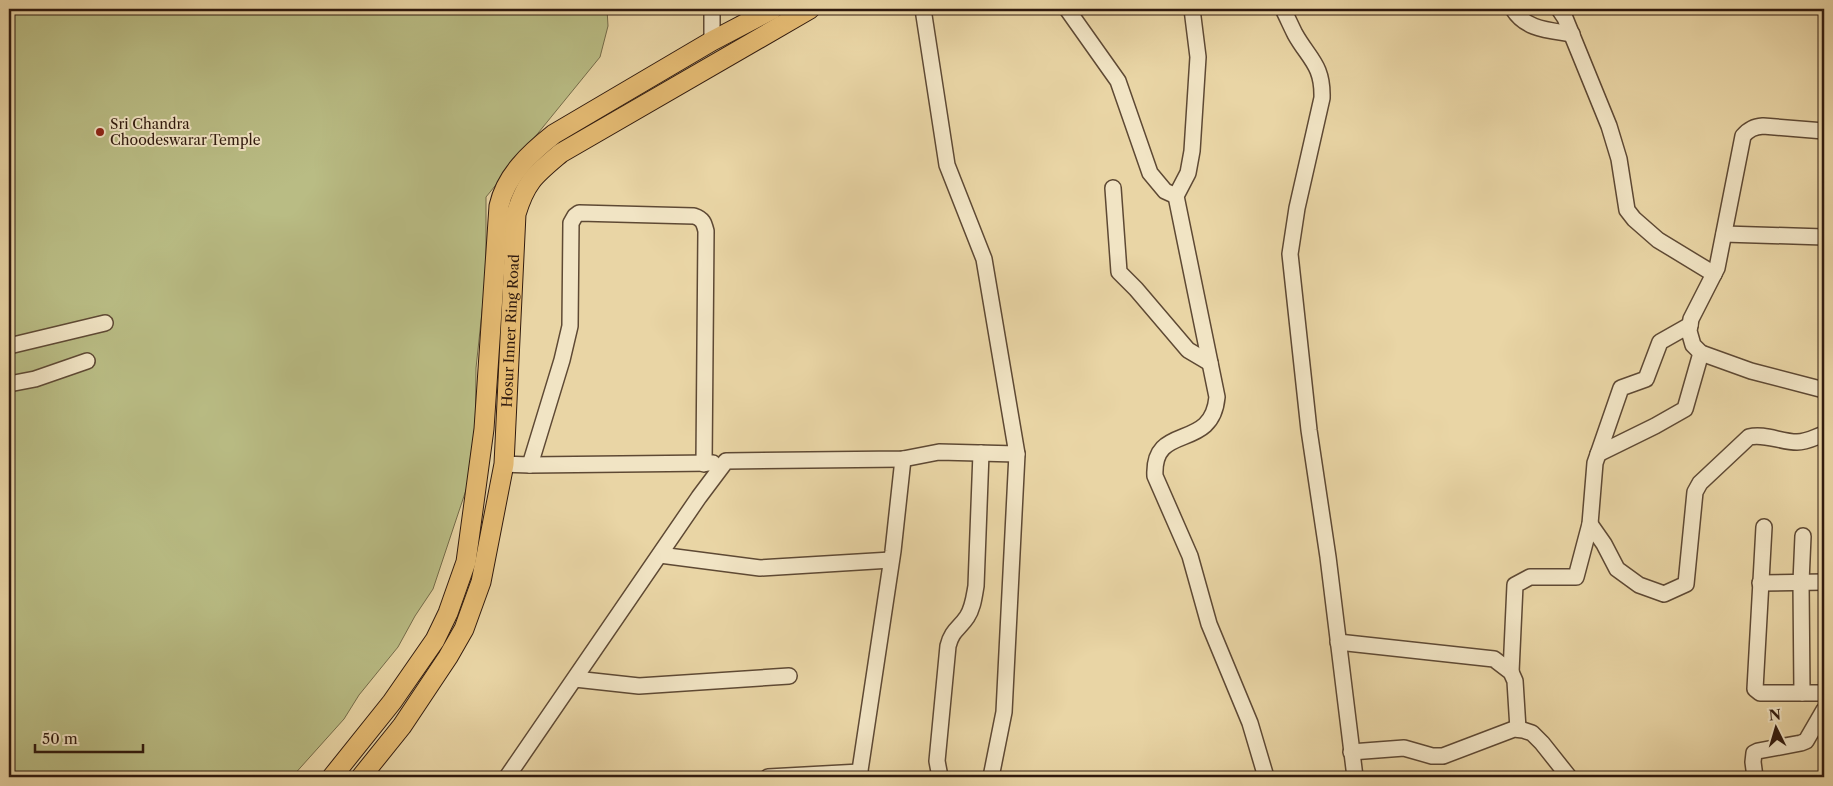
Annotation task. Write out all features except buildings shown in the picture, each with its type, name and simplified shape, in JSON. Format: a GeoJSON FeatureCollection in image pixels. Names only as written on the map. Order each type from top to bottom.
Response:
{"type":"FeatureCollection","features":[{"type":"Feature","properties":{"kind":"main road","name":"Hosur Inner Ring Road"},"geometry":{"type":"LineString","coordinates":[[332,777],[392,702],[435,640],[448,613],[466,562],[484,429],[499,206],[508,181],[532,151],[554,134],[712,41],[773,9]]}},
{"type":"Feature","properties":{"kind":"main road","name":"Hosur Inner Ring Road"},"geometry":{"type":"LineString","coordinates":[[361,777],[421,699],[448,657],[464,629],[481,582],[504,464],[516,214],[523,193],[536,174],[561,153],[810,9]]}},
{"type":"Feature","properties":{"kind":"street"},"geometry":{"type":"LineString","coordinates":[[712,9],[712,41]]}},
{"type":"Feature","properties":{"kind":"street"},"geometry":{"type":"LineString","coordinates":[[923,9],[947,165],[984,259],[1017,454],[1004,712],[991,777]]}},
{"type":"Feature","properties":{"kind":"street"},"geometry":{"type":"LineString","coordinates":[[1067,9],[1118,81],[1150,173],[1165,191],[1176,196]]}},
{"type":"Feature","properties":{"kind":"street"},"geometry":{"type":"LineString","coordinates":[[1192,9],[1198,57],[1192,151],[1188,173],[1176,196],[1217,398],[1216,410],[1205,427],[1164,445],[1154,463],[1155,476],[1190,556],[1209,624],[1250,723],[1266,777]]}},
{"type":"Feature","properties":{"kind":"street"},"geometry":{"type":"LineString","coordinates":[[1284,9],[1295,34],[1319,70],[1322,86],[1322,98],[1297,208],[1290,254],[1309,430],[1355,777]]}},
{"type":"Feature","properties":{"kind":"street"},"geometry":{"type":"LineString","coordinates":[[1513,9],[1524,21],[1535,28],[1572,34]]}},
{"type":"Feature","properties":{"kind":"street"},"geometry":{"type":"LineString","coordinates":[[1559,9],[1572,34],[1609,126],[1619,159],[1628,210],[1634,219],[1658,240],[1714,274]]}},
{"type":"Feature","properties":{"kind":"street"},"geometry":{"type":"LineString","coordinates":[[1824,131],[1763,126],[1754,127],[1743,136],[1717,268],[1691,319],[1689,331],[1693,345],[1701,353],[1751,371],[1824,390]]}},
{"type":"Feature","properties":{"kind":"street"},"geometry":{"type":"LineString","coordinates":[[1113,188],[1119,272],[1188,350],[1210,363]]}},
{"type":"Feature","properties":{"kind":"street"},"geometry":{"type":"LineString","coordinates":[[530,466],[562,360],[570,326],[571,222],[579,213],[694,216],[700,218],[705,224],[704,464]]}},
{"type":"Feature","properties":{"kind":"street"},"geometry":{"type":"LineString","coordinates":[[1724,234],[1824,237]]}},
{"type":"Feature","properties":{"kind":"street"},"geometry":{"type":"LineString","coordinates":[[9,346],[105,322]]}},
{"type":"Feature","properties":{"kind":"street"},"geometry":{"type":"LineString","coordinates":[[1518,729],[1515,681],[1512,672],[1515,585],[1530,577],[1576,577],[1590,524],[1595,463],[1621,388],[1646,379],[1660,342],[1690,324]]}},
{"type":"Feature","properties":{"kind":"street"},"geometry":{"type":"LineString","coordinates":[[1598,454],[1686,409],[1701,353]]}},
{"type":"Feature","properties":{"kind":"street"},"geometry":{"type":"LineString","coordinates":[[10,379],[36,379],[87,361]]}},
{"type":"Feature","properties":{"kind":"street"},"geometry":{"type":"LineString","coordinates":[[1590,524],[1604,544],[1617,569],[1639,585],[1664,594],[1686,584],[1695,492],[1700,483],[1749,436],[1758,435],[1795,442],[1823,439]]}},
{"type":"Feature","properties":{"kind":"street"},"geometry":{"type":"LineString","coordinates":[[504,464],[530,466],[704,464],[726,461],[903,459],[939,452],[1017,454]]}},
{"type":"Feature","properties":{"kind":"street"},"geometry":{"type":"LineString","coordinates":[[940,777],[937,761],[948,646],[951,635],[968,616],[973,604],[976,586],[981,453]]}},
{"type":"Feature","properties":{"kind":"street"},"geometry":{"type":"LineString","coordinates":[[768,777],[859,775],[891,560],[903,459]]}},
{"type":"Feature","properties":{"kind":"street"},"geometry":{"type":"LineString","coordinates":[[507,777],[699,497],[726,461]]}},
{"type":"Feature","properties":{"kind":"street"},"geometry":{"type":"LineString","coordinates":[[1764,528],[1755,688],[1760,693],[1824,693]]}},
{"type":"Feature","properties":{"kind":"street"},"geometry":{"type":"LineString","coordinates":[[1802,693],[1801,582],[1803,536]]}},
{"type":"Feature","properties":{"kind":"street"},"geometry":{"type":"LineString","coordinates":[[660,555],[760,568],[891,560]]}},
{"type":"Feature","properties":{"kind":"street"},"geometry":{"type":"LineString","coordinates":[[1760,583],[1824,582]]}},
{"type":"Feature","properties":{"kind":"street"},"geometry":{"type":"LineString","coordinates":[[1338,642],[1494,658],[1512,672]]}},
{"type":"Feature","properties":{"kind":"street"},"geometry":{"type":"LineString","coordinates":[[575,679],[639,686],[789,676]]}},
{"type":"Feature","properties":{"kind":"street"},"geometry":{"type":"LineString","coordinates":[[1755,777],[1754,753],[1806,741],[1824,710]]}},
{"type":"Feature","properties":{"kind":"street"},"geometry":{"type":"LineString","coordinates":[[1351,752],[1404,748],[1432,756],[1443,756],[1514,728],[1532,733],[1569,777]]}},
{"type":"Feature","properties":{"kind":"green space"},"geometry":{"type":"Polygon","coordinates":[[[9,9],[607,9],[608,26],[600,57],[486,197],[486,274],[476,368],[475,463],[433,589],[398,647],[359,695],[344,719],[292,777],[9,777],[9,9]]]}},
{"type":"Feature","properties":{"kind":"place","name":"Sri Chandra Choodeswarar Temple"},"geometry":{"type":"Point","coordinates":[100,132]}}]}
